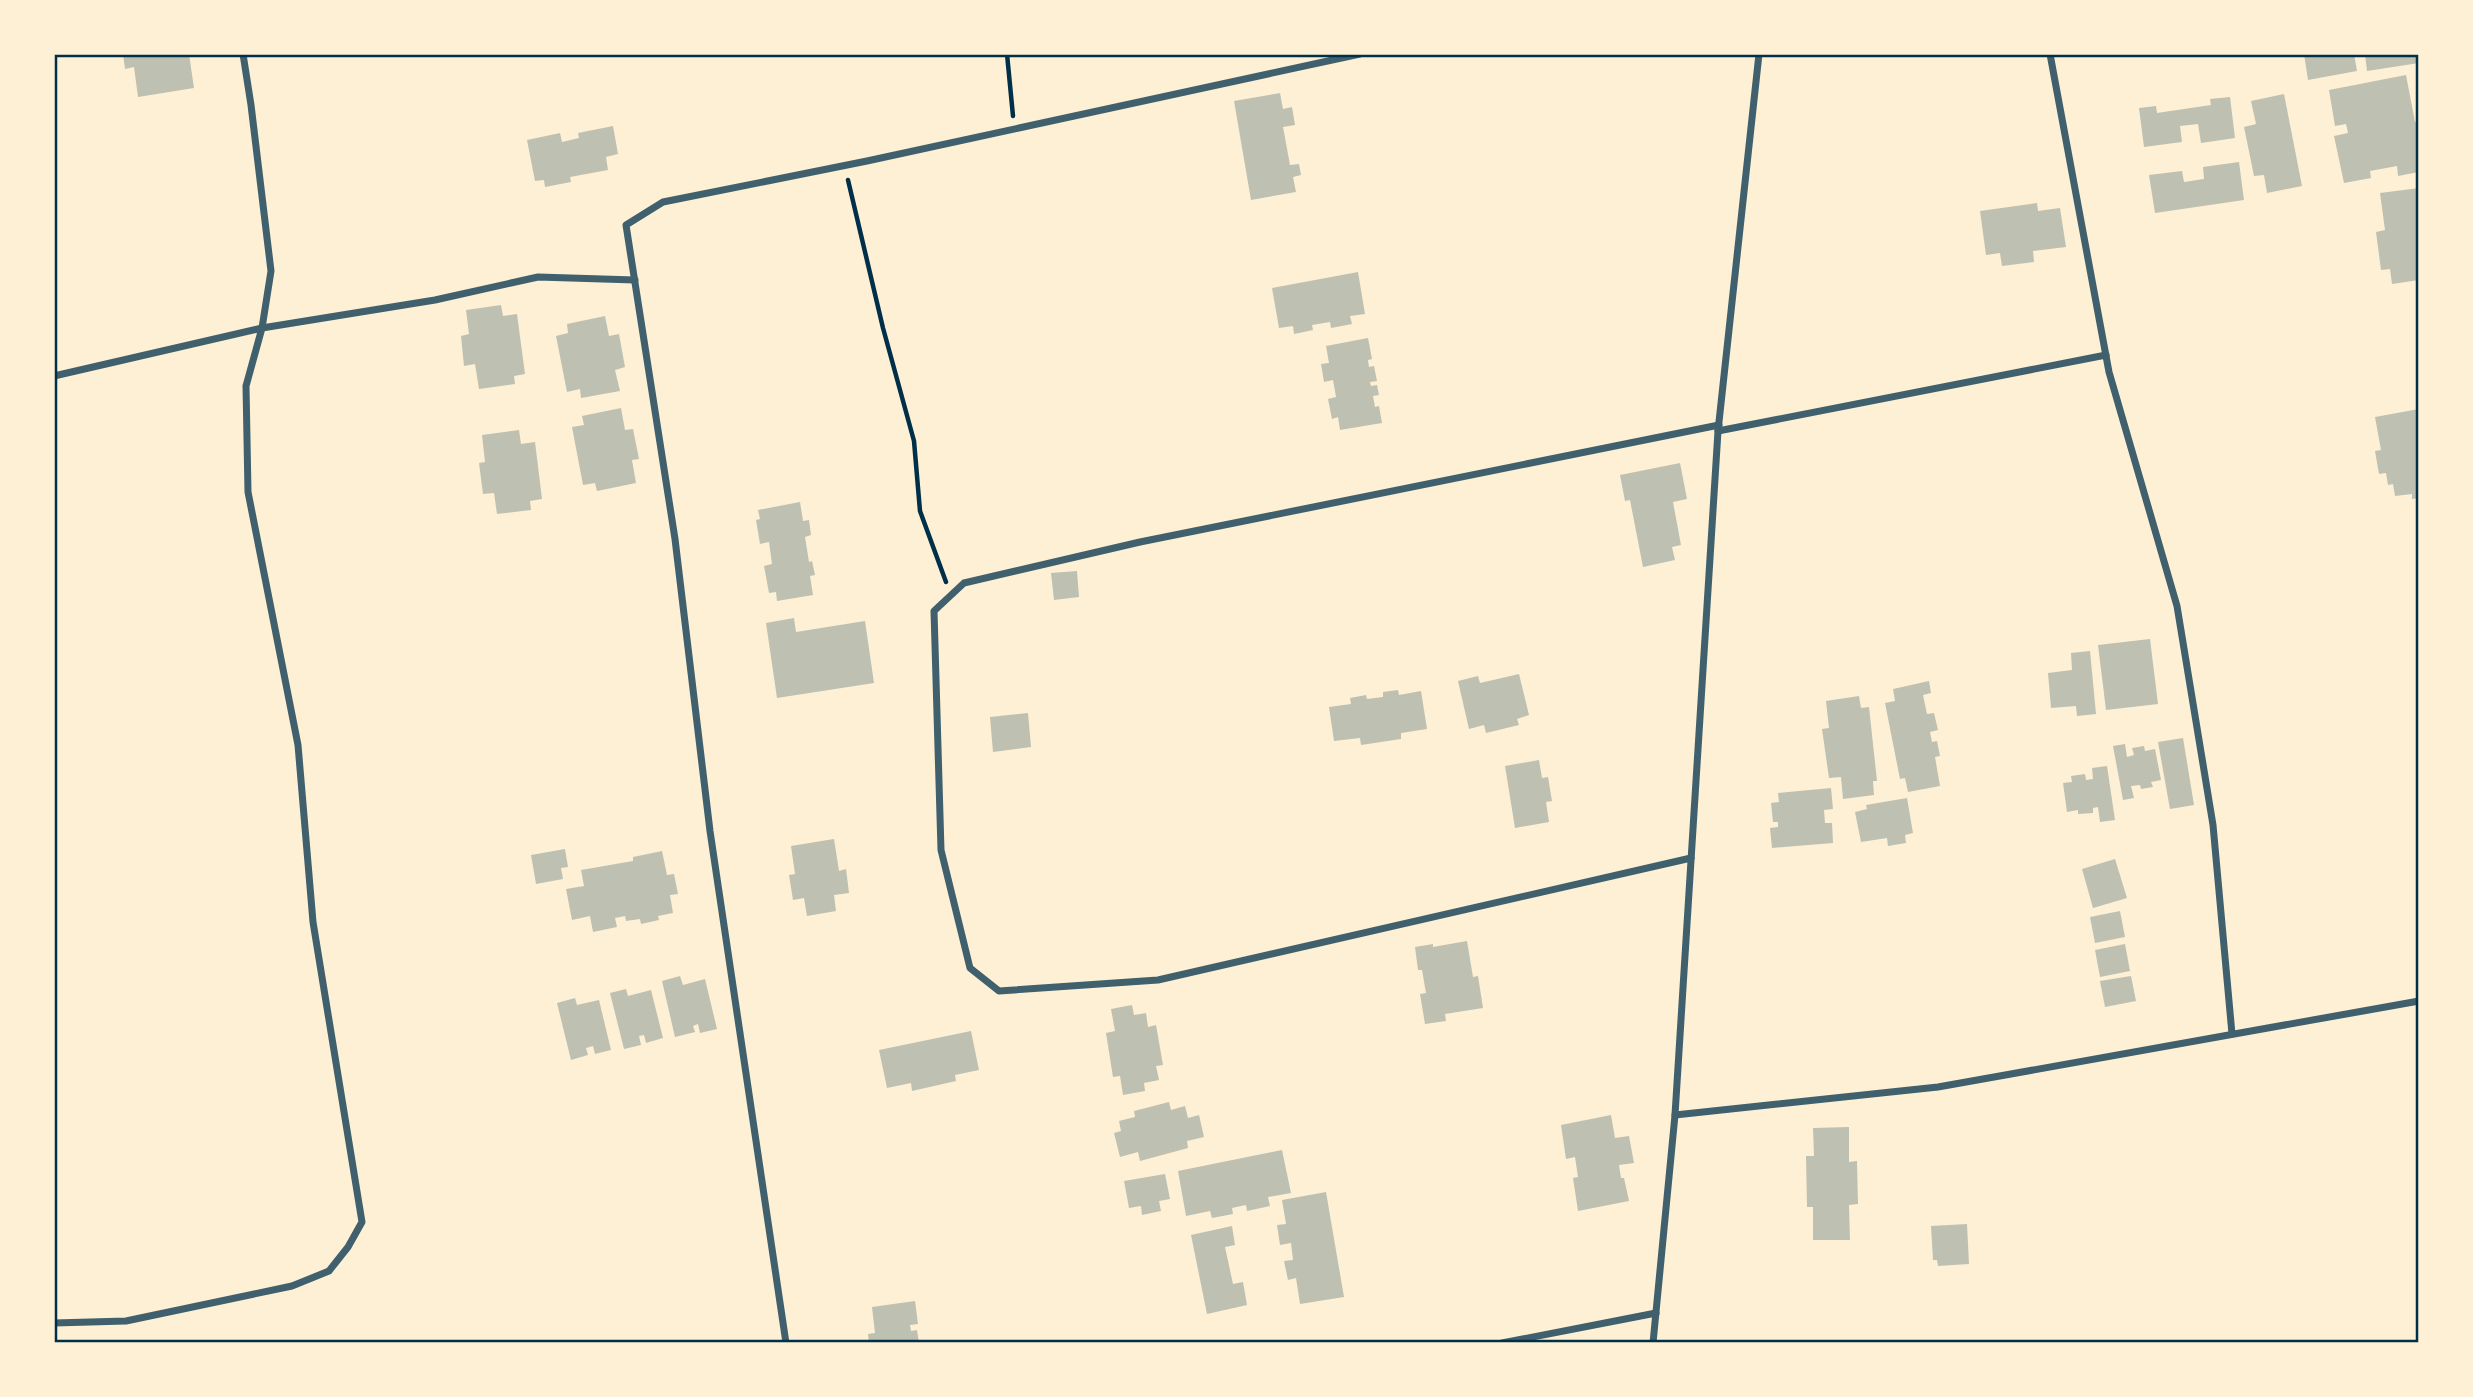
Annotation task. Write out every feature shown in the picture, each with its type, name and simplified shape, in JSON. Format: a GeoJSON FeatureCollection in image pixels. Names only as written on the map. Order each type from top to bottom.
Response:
{"type":"FeatureCollection","features":[{"type":"Feature","properties":{"kind":"street"},"geometry":{"type":"LineString","coordinates":[[54,1323],[126,1321],[292,1286],[329,1270],[348,1247],[362,1222],[313,922],[298,745],[248,492],[246,386],[262,328],[271,271],[243,54]]}},
{"type":"Feature","properties":{"kind":"street"},"geometry":{"type":"LineString","coordinates":[[786,1343],[710,831],[675,539],[626,225],[663,202],[845,166],[1360,54]]}},
{"type":"Feature","properties":{"kind":"street"},"geometry":{"type":"LineString","coordinates":[[1653,1343],[1675,1115],[1719,428],[1759,54]]}},
{"type":"Feature","properties":{"kind":"street"},"geometry":{"type":"LineString","coordinates":[[2050,54],[2106,355],[2177,606],[2213,825],[2232,1034]]}},
{"type":"Feature","properties":{"kind":"street"},"geometry":{"type":"LineString","coordinates":[[54,376],[262,328],[435,300],[538,277],[635,280]]}},
{"type":"Feature","properties":{"kind":"street"},"geometry":{"type":"LineString","coordinates":[[1691,858],[1158,980],[999,991],[970,968],[941,850],[934,611],[964,583],[1140,542],[2106,355]]}},
{"type":"Feature","properties":{"kind":"street"},"geometry":{"type":"LineString","coordinates":[[1675,1115],[1938,1087],[2419,1001]]}},
{"type":"Feature","properties":{"kind":"street"},"geometry":{"type":"LineString","coordinates":[[1502,1343],[1656,1313]]}},
{"type":"Feature","properties":{"kind":"path"},"geometry":{"type":"LineString","coordinates":[[1007,54],[1014,129]]}},
{"type":"Feature","properties":{"kind":"path"},"geometry":{"type":"LineString","coordinates":[[845,166],[883,328],[914,442],[920,511],[951,595]]}},
{"type":"Feature","properties":{"kind":"building"},"geometry":{"type":"Polygon","coordinates":[[[123,54],[189,54],[194,88],[138,97],[134,67],[125,69],[123,54]]]}},
{"type":"Feature","properties":{"kind":"building"},"geometry":{"type":"Polygon","coordinates":[[[2304,54],[2354,54],[2357,71],[2308,80],[2304,54]]]}},
{"type":"Feature","properties":{"kind":"building"},"geometry":{"type":"Polygon","coordinates":[[[2365,54],[2419,54],[2419,63],[2367,71],[2365,54]]]}},
{"type":"Feature","properties":{"kind":"building"},"geometry":{"type":"Polygon","coordinates":[[[2406,75],[2415,122],[2419,121],[2419,172],[2398,176],[2397,166],[2370,171],[2371,178],[2344,183],[2334,136],[2348,133],[2346,124],[2335,126],[2329,90],[2406,75]]]}},
{"type":"Feature","properties":{"kind":"building"},"geometry":{"type":"Polygon","coordinates":[[[1280,93],[1283,109],[1292,107],[1295,125],[1283,127],[1290,165],[1299,164],[1301,175],[1293,177],[1296,192],[1251,200],[1234,101],[1280,93]]]}},
{"type":"Feature","properties":{"kind":"building"},"geometry":{"type":"Polygon","coordinates":[[[2284,94],[2302,186],[2267,193],[2264,175],[2254,176],[2244,127],[2256,124],[2251,101],[2284,94]]]}},
{"type":"Feature","properties":{"kind":"building"},"geometry":{"type":"Polygon","coordinates":[[[2230,97],[2235,138],[2201,143],[2198,124],[2180,126],[2182,142],[2144,147],[2139,108],[2156,106],[2157,113],[2211,105],[2210,99],[2230,97]]]}},
{"type":"Feature","properties":{"kind":"building"},"geometry":{"type":"Polygon","coordinates":[[[613,126],[618,154],[606,157],[608,170],[570,177],[571,182],[545,187],[544,180],[535,181],[527,140],[560,133],[562,142],[579,138],[578,133],[613,126]]]}},
{"type":"Feature","properties":{"kind":"building"},"geometry":{"type":"Polygon","coordinates":[[[2239,162],[2244,200],[2155,213],[2149,175],[2182,171],[2184,182],[2204,179],[2203,167],[2239,162]]]}},
{"type":"Feature","properties":{"kind":"building"},"geometry":{"type":"Polygon","coordinates":[[[2419,188],[2419,280],[2392,284],[2390,269],[2381,270],[2376,232],[2385,230],[2380,193],[2419,188]]]}},
{"type":"Feature","properties":{"kind":"building"},"geometry":{"type":"Polygon","coordinates":[[[2037,203],[2038,211],[2060,208],[2066,247],[2033,251],[2034,262],[2002,266],[2000,253],[1986,255],[1980,211],[2037,203]]]}},
{"type":"Feature","properties":{"kind":"building"},"geometry":{"type":"Polygon","coordinates":[[[1358,272],[1365,314],[1350,316],[1352,324],[1331,328],[1330,322],[1312,325],[1313,330],[1294,334],[1293,326],[1279,328],[1272,288],[1358,272]]]}},
{"type":"Feature","properties":{"kind":"building"},"geometry":{"type":"Polygon","coordinates":[[[501,305],[503,316],[517,314],[525,374],[514,376],[515,384],[479,389],[475,364],[464,366],[461,336],[469,334],[466,310],[501,305]]]}},
{"type":"Feature","properties":{"kind":"building"},"geometry":{"type":"Polygon","coordinates":[[[605,316],[609,336],[619,334],[625,367],[615,370],[620,391],[581,398],[580,389],[567,392],[556,336],[568,333],[567,324],[605,316]]]}},
{"type":"Feature","properties":{"kind":"building"},"geometry":{"type":"Polygon","coordinates":[[[1368,338],[1372,359],[1368,360],[1369,367],[1374,366],[1377,381],[1370,382],[1371,386],[1377,385],[1379,395],[1373,396],[1375,407],[1379,406],[1382,423],[1340,430],[1338,417],[1332,419],[1328,399],[1336,397],[1333,380],[1324,382],[1321,364],[1329,363],[1326,346],[1368,338]]]}},
{"type":"Feature","properties":{"kind":"building"},"geometry":{"type":"Polygon","coordinates":[[[621,408],[625,430],[633,429],[639,459],[632,460],[636,483],[597,491],[595,483],[583,485],[572,427],[584,425],[582,416],[621,408]]]}},
{"type":"Feature","properties":{"kind":"building"},"geometry":{"type":"Polygon","coordinates":[[[2419,409],[2419,498],[2412,499],[2412,494],[2395,496],[2393,484],[2388,485],[2386,473],[2379,474],[2375,451],[2381,450],[2375,417],[2419,409]]]}},
{"type":"Feature","properties":{"kind":"building"},"geometry":{"type":"Polygon","coordinates":[[[519,430],[521,444],[535,442],[542,499],[530,501],[531,510],[497,514],[494,493],[483,494],[479,463],[485,462],[482,435],[519,430]]]}},
{"type":"Feature","properties":{"kind":"building"},"geometry":{"type":"Polygon","coordinates":[[[1680,463],[1687,499],[1673,502],[1681,545],[1672,547],[1675,560],[1643,567],[1630,500],[1625,501],[1620,475],[1680,463]]]}},
{"type":"Feature","properties":{"kind":"building"},"geometry":{"type":"Polygon","coordinates":[[[800,502],[803,521],[809,520],[811,535],[805,537],[809,562],[812,561],[815,575],[810,576],[813,595],[777,601],[776,592],[769,593],[764,566],[772,564],[769,542],[760,544],[756,520],[760,519],[758,510],[800,502]]]}},
{"type":"Feature","properties":{"kind":"building"},"geometry":{"type":"Polygon","coordinates":[[[1077,571],[1079,597],[1054,600],[1051,573],[1077,571]]]}},
{"type":"Feature","properties":{"kind":"building"},"geometry":{"type":"Polygon","coordinates":[[[794,618],[796,632],[865,621],[874,683],[777,698],[766,623],[794,618]]]}},
{"type":"Feature","properties":{"kind":"building"},"geometry":{"type":"Polygon","coordinates":[[[2150,639],[2158,704],[2106,710],[2098,645],[2150,639]]]}},
{"type":"Feature","properties":{"kind":"building"},"geometry":{"type":"Polygon","coordinates":[[[2090,651],[2096,714],[2077,716],[2076,706],[2051,708],[2048,673],[2072,670],[2071,653],[2090,651]]]}},
{"type":"Feature","properties":{"kind":"building"},"geometry":{"type":"Polygon","coordinates":[[[1519,674],[1529,715],[1517,719],[1519,725],[1486,733],[1484,725],[1469,729],[1458,681],[1478,676],[1480,683],[1519,674]]]}},
{"type":"Feature","properties":{"kind":"building"},"geometry":{"type":"Polygon","coordinates":[[[1929,681],[1931,693],[1923,695],[1927,714],[1934,713],[1938,730],[1930,732],[1932,742],[1937,741],[1940,756],[1935,757],[1940,786],[1908,792],[1905,778],[1900,779],[1885,703],[1895,701],[1893,689],[1929,681]]]}},
{"type":"Feature","properties":{"kind":"building"},"geometry":{"type":"Polygon","coordinates":[[[1398,690],[1399,695],[1421,691],[1427,729],[1401,733],[1401,739],[1361,745],[1360,738],[1334,741],[1329,707],[1351,704],[1350,698],[1366,695],[1367,699],[1383,697],[1383,692],[1398,690]]]}},
{"type":"Feature","properties":{"kind":"building"},"geometry":{"type":"Polygon","coordinates":[[[1859,696],[1861,708],[1869,707],[1877,781],[1873,781],[1874,795],[1843,799],[1841,777],[1829,778],[1822,729],[1829,728],[1826,701],[1859,696]]]}},
{"type":"Feature","properties":{"kind":"building"},"geometry":{"type":"Polygon","coordinates":[[[1028,713],[1031,747],[993,752],[990,717],[1028,713]]]}},
{"type":"Feature","properties":{"kind":"building"},"geometry":{"type":"Polygon","coordinates":[[[2183,738],[2194,805],[2170,809],[2158,742],[2183,738]]]}},
{"type":"Feature","properties":{"kind":"building"},"geometry":{"type":"Polygon","coordinates":[[[2125,744],[2127,757],[2134,755],[2132,748],[2144,746],[2145,751],[2155,749],[2161,780],[2151,782],[2153,787],[2141,789],[2140,785],[2131,786],[2134,798],[2123,800],[2113,746],[2125,744]]]}},
{"type":"Feature","properties":{"kind":"building"},"geometry":{"type":"Polygon","coordinates":[[[1539,760],[1542,778],[1548,777],[1552,801],[1546,802],[1549,822],[1515,828],[1505,766],[1539,760]]]}},
{"type":"Feature","properties":{"kind":"building"},"geometry":{"type":"Polygon","coordinates":[[[2107,766],[2115,820],[2100,822],[2098,807],[2093,808],[2093,813],[2078,814],[2078,810],[2067,812],[2063,783],[2072,782],[2071,776],[2085,774],[2086,780],[2093,779],[2092,768],[2107,766]]]}},
{"type":"Feature","properties":{"kind":"building"},"geometry":{"type":"Polygon","coordinates":[[[1831,788],[1833,809],[1824,810],[1825,823],[1832,823],[1833,843],[1772,848],[1770,828],[1778,827],[1778,822],[1773,822],[1771,803],[1779,802],[1778,793],[1831,788]]]}},
{"type":"Feature","properties":{"kind":"building"},"geometry":{"type":"Polygon","coordinates":[[[1907,798],[1913,833],[1905,835],[1906,843],[1888,846],[1887,838],[1861,842],[1855,812],[1867,809],[1866,805],[1907,798]]]}},
{"type":"Feature","properties":{"kind":"building"},"geometry":{"type":"Polygon","coordinates":[[[834,839],[839,871],[846,869],[849,893],[834,895],[836,911],[807,916],[804,898],[793,900],[789,875],[795,874],[791,846],[834,839]]]}},
{"type":"Feature","properties":{"kind":"building"},"geometry":{"type":"Polygon","coordinates":[[[565,849],[568,867],[561,868],[563,879],[536,884],[531,855],[565,849]]]}},
{"type":"Feature","properties":{"kind":"building"},"geometry":{"type":"Polygon","coordinates":[[[662,851],[667,875],[674,874],[678,894],[670,895],[673,913],[641,924],[640,919],[626,921],[625,916],[615,918],[617,927],[593,932],[590,916],[572,920],[566,889],[584,886],[581,870],[633,861],[633,857],[662,851]]]}},
{"type":"Feature","properties":{"kind":"building"},"geometry":{"type":"Polygon","coordinates":[[[2115,859],[2127,898],[2093,908],[2082,869],[2115,859]]]}},
{"type":"Feature","properties":{"kind":"building"},"geometry":{"type":"Polygon","coordinates":[[[2120,911],[2125,937],[2095,943],[2090,917],[2120,911]]]}},
{"type":"Feature","properties":{"kind":"building"},"geometry":{"type":"Polygon","coordinates":[[[1467,941],[1473,977],[1478,976],[1483,1008],[1445,1014],[1446,1021],[1425,1024],[1420,994],[1426,993],[1422,970],[1418,970],[1415,947],[1467,941]]]}},
{"type":"Feature","properties":{"kind":"building"},"geometry":{"type":"Polygon","coordinates":[[[2125,944],[2130,971],[2100,977],[2095,950],[2125,944]]]}},
{"type":"Feature","properties":{"kind":"building"},"geometry":{"type":"Polygon","coordinates":[[[680,976],[683,985],[705,979],[717,1029],[700,1033],[698,1024],[693,1026],[695,1032],[675,1037],[662,981],[680,976]]]}},
{"type":"Feature","properties":{"kind":"building"},"geometry":{"type":"Polygon","coordinates":[[[2131,976],[2136,1001],[2105,1007],[2100,981],[2131,976]]]}},
{"type":"Feature","properties":{"kind":"building"},"geometry":{"type":"Polygon","coordinates":[[[626,989],[628,996],[651,990],[663,1038],[646,1043],[644,1035],[639,1036],[641,1045],[624,1049],[610,993],[626,989]]]}},
{"type":"Feature","properties":{"kind":"building"},"geometry":{"type":"Polygon","coordinates":[[[575,998],[577,1005],[599,1000],[611,1050],[595,1054],[593,1046],[586,1048],[588,1055],[571,1060],[557,1003],[575,998]]]}},
{"type":"Feature","properties":{"kind":"building"},"geometry":{"type":"Polygon","coordinates":[[[1132,1005],[1134,1015],[1146,1013],[1148,1027],[1156,1025],[1163,1065],[1156,1066],[1159,1080],[1144,1083],[1145,1091],[1123,1095],[1120,1076],[1113,1077],[1106,1033],[1115,1031],[1111,1009],[1132,1005]]]}},
{"type":"Feature","properties":{"kind":"building"},"geometry":{"type":"Polygon","coordinates":[[[971,1031],[979,1070],[955,1075],[956,1081],[912,1091],[911,1083],[887,1088],[879,1050],[971,1031]]]}},
{"type":"Feature","properties":{"kind":"building"},"geometry":{"type":"Polygon","coordinates":[[[1169,1102],[1171,1110],[1185,1106],[1188,1118],[1199,1115],[1204,1137],[1187,1141],[1188,1148],[1140,1161],[1138,1152],[1120,1157],[1114,1133],[1121,1131],[1119,1121],[1135,1117],[1134,1111],[1169,1102]]]}},
{"type":"Feature","properties":{"kind":"building"},"geometry":{"type":"Polygon","coordinates":[[[1611,1115],[1615,1138],[1629,1136],[1634,1163],[1619,1165],[1629,1201],[1578,1211],[1573,1178],[1578,1177],[1575,1157],[1566,1159],[1561,1125],[1611,1115]]]}},
{"type":"Feature","properties":{"kind":"building"},"geometry":{"type":"Polygon","coordinates":[[[1849,1127],[1849,1162],[1857,1161],[1858,1204],[1849,1205],[1850,1240],[1813,1240],[1813,1207],[1807,1207],[1806,1156],[1814,1156],[1813,1128],[1849,1127]]]}},
{"type":"Feature","properties":{"kind":"building"},"geometry":{"type":"Polygon","coordinates":[[[1282,1150],[1291,1193],[1268,1197],[1270,1206],[1247,1211],[1246,1205],[1232,1208],[1233,1214],[1212,1218],[1210,1211],[1186,1216],[1178,1171],[1282,1150]]]}},
{"type":"Feature","properties":{"kind":"building"},"geometry":{"type":"Polygon","coordinates":[[[1165,1174],[1170,1199],[1159,1201],[1161,1211],[1142,1215],[1141,1206],[1129,1208],[1124,1181],[1165,1174]]]}},
{"type":"Feature","properties":{"kind":"building"},"geometry":{"type":"Polygon","coordinates":[[[1326,1192],[1344,1297],[1300,1304],[1296,1278],[1288,1280],[1284,1261],[1293,1260],[1291,1243],[1280,1245],[1277,1225],[1286,1224],[1282,1200],[1326,1192]]]}},
{"type":"Feature","properties":{"kind":"building"},"geometry":{"type":"Polygon","coordinates":[[[1967,1224],[1969,1264],[1938,1266],[1937,1260],[1933,1260],[1931,1226],[1967,1224]]]}},
{"type":"Feature","properties":{"kind":"building"},"geometry":{"type":"Polygon","coordinates":[[[1232,1226],[1235,1245],[1225,1247],[1233,1284],[1243,1282],[1247,1305],[1207,1314],[1191,1235],[1232,1226]]]}},
{"type":"Feature","properties":{"kind":"building"},"geometry":{"type":"Polygon","coordinates":[[[915,1301],[918,1324],[910,1325],[911,1331],[917,1330],[919,1343],[869,1343],[868,1334],[875,1333],[872,1307],[915,1301]]]}}]}
